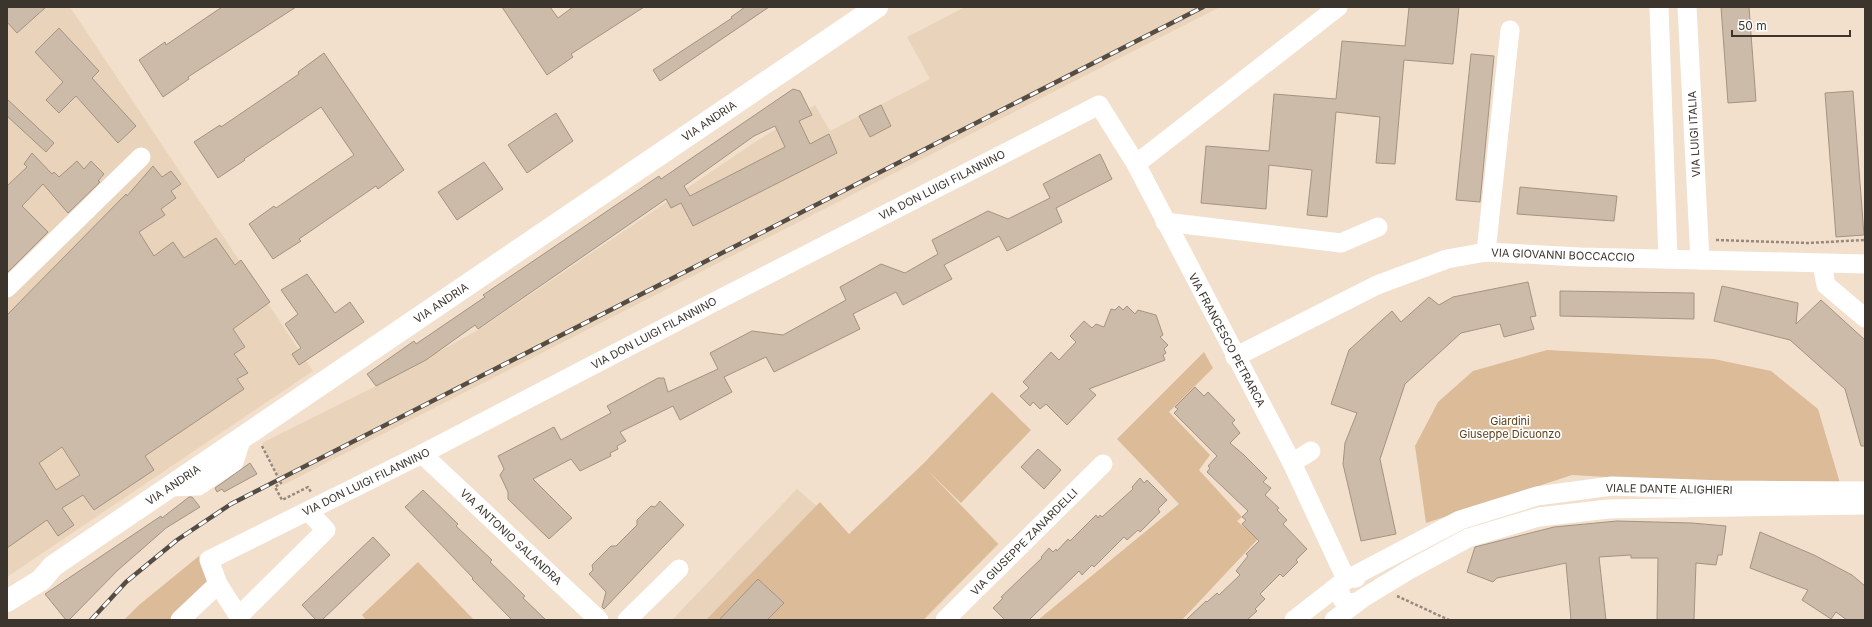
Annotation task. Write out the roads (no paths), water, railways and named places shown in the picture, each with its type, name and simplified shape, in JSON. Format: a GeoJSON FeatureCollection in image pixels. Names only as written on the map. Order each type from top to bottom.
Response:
{"type":"FeatureCollection","features":[{"type":"Feature","properties":{"kind":"main road","name":"VIA ANDRIA"},"geometry":{"type":"LineString","coordinates":[[7,601],[39,582],[53,566],[169,487],[251,439],[877,7]]}},
{"type":"Feature","properties":{"kind":"street"},"geometry":{"type":"LineString","coordinates":[[1136,164],[1338,7]]}},
{"type":"Feature","properties":{"kind":"street"},"geometry":{"type":"LineString","coordinates":[[1659,7],[1668,259]]}},
{"type":"Feature","properties":{"kind":"street","name":"VIA LUIGI ITALIA"},"geometry":{"type":"LineString","coordinates":[[1687,7],[1700,260]]}},
{"type":"Feature","properties":{"kind":"street"},"geometry":{"type":"LineString","coordinates":[[1486,252],[1510,30]]}},
{"type":"Feature","properties":{"kind":"street","name":"VIA FRANCESCO PETRARCA"},"geometry":{"type":"LineString","coordinates":[[1099,105],[1136,164],[1235,357],[1292,463],[1346,579]]}},
{"type":"Feature","properties":{"kind":"street","name":"VIA DON LUIGI FILANNINO"},"geometry":{"type":"LineString","coordinates":[[218,584],[209,560],[422,454],[718,300],[1099,105]]}},
{"type":"Feature","properties":{"kind":"street"},"geometry":{"type":"LineString","coordinates":[[7,288],[141,157]]}},
{"type":"Feature","properties":{"kind":"street"},"geometry":{"type":"LineString","coordinates":[[1165,222],[1341,243],[1378,227]]}},
{"type":"Feature","properties":{"kind":"street","name":"VIA GIOVANNI BOCCACCIO"},"geometry":{"type":"LineString","coordinates":[[1235,357],[1323,319],[1377,285],[1447,259],[1486,252],[1822,264],[1865,264]]}},
{"type":"Feature","properties":{"kind":"street"},"geometry":{"type":"LineString","coordinates":[[1822,264],[1826,285],[1865,318]]}},
{"type":"Feature","properties":{"kind":"street"},"geometry":{"type":"LineString","coordinates":[[1292,463],[1311,452]]}},
{"type":"Feature","properties":{"kind":"street","name":"VIA ANTONIO SALANDRA"},"geometry":{"type":"LineString","coordinates":[[422,454],[599,620]]}},
{"type":"Feature","properties":{"kind":"street","name":"VIA GIUSEPPE ZANARDELLI"},"geometry":{"type":"LineString","coordinates":[[945,620],[1103,464]]}},
{"type":"Feature","properties":{"kind":"street","name":"VIALE DANTE ALIGHIERI"},"geometry":{"type":"LineString","coordinates":[[1294,620],[1346,579],[1460,520],[1537,496],[1612,486],[1724,490],[1865,491]]}},
{"type":"Feature","properties":{"kind":"street","name":"VIALE DANTE ALIGHIERI"},"geometry":{"type":"LineString","coordinates":[[1334,620],[1360,600],[1387,583],[1468,538],[1539,517],[1608,509],[1865,505]]}},
{"type":"Feature","properties":{"kind":"street"},"geometry":{"type":"LineString","coordinates":[[180,620],[218,584],[240,618],[326,530],[308,511]]}},
{"type":"Feature","properties":{"kind":"street"},"geometry":{"type":"LineString","coordinates":[[627,620],[679,569]]}},
{"type":"Feature","properties":{"kind":"street"},"geometry":{"type":"LineString","coordinates":[[1346,579],[1339,588],[1342,599],[1349,603],[1360,600]]}},
{"type":"Feature","properties":{"kind":"railway"},"geometry":{"type":"LineString","coordinates":[[91,620],[126,582],[177,540],[231,504],[1203,7]]}},
{"type":"Feature","properties":{"kind":"park label","name":"Giardini Giuseppe Dicuonzo"},"geometry":{"type":"Point","coordinates":[1510,427]}}]}
